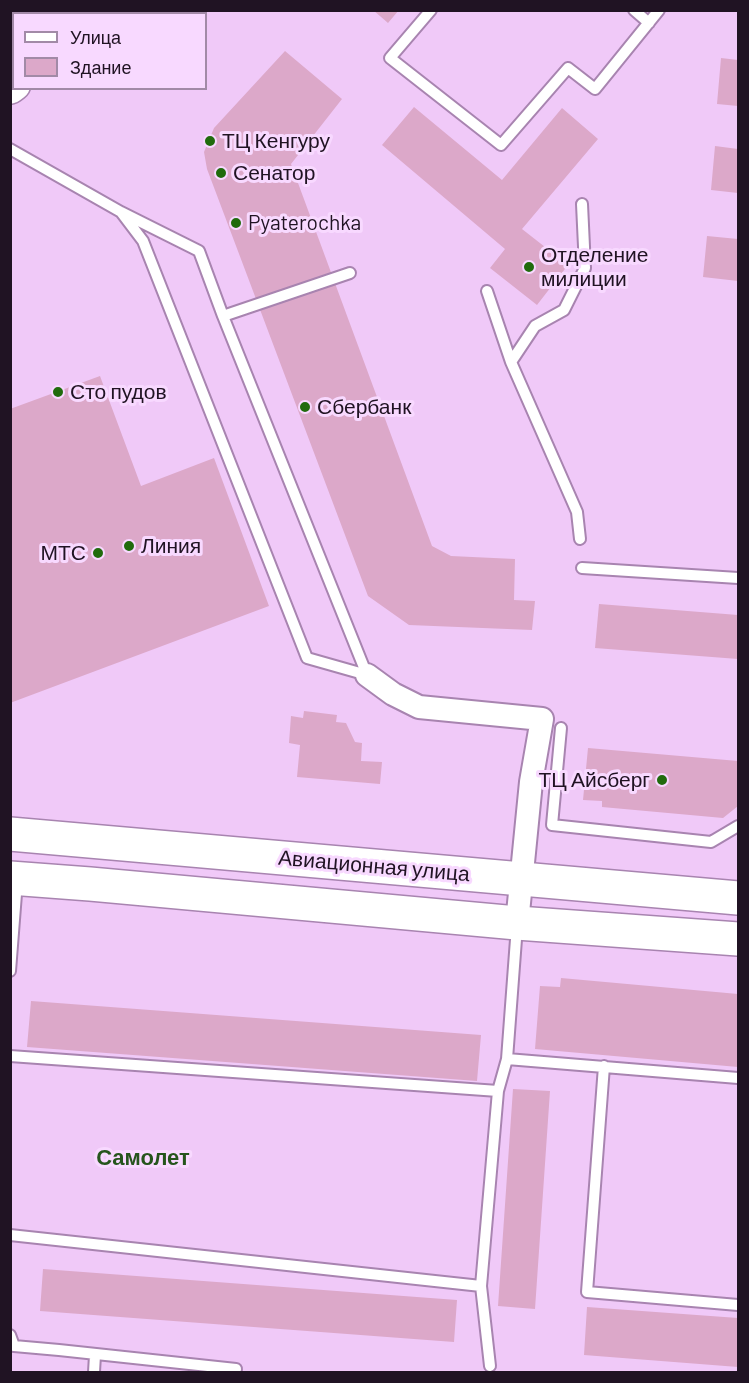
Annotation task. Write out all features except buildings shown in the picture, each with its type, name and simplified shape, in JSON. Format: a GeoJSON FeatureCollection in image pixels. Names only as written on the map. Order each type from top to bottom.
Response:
{"type":"FeatureCollection","features":[{"type":"Feature","properties":{"kind":"main road","name":"Авиационная улица"},"geometry":{"type":"LineString","coordinates":[[10,834],[738,898]]}},
{"type":"Feature","properties":{"kind":"main road","name":"Авиационная улица"},"geometry":{"type":"LineString","coordinates":[[14,878],[517,923],[738,939]]}},
{"type":"Feature","properties":{"kind":"street"},"geometry":{"type":"LineString","coordinates":[[367,675],[393,694],[419,707],[542,719],[531,782],[517,923]]}},
{"type":"Feature","properties":{"kind":"lane"},"geometry":{"type":"LineString","coordinates":[[431,10],[390,58],[501,145],[568,68],[595,88],[659,10]]}},
{"type":"Feature","properties":{"kind":"lane"},"geometry":{"type":"LineString","coordinates":[[634,10],[649,23]]}},
{"type":"Feature","properties":{"kind":"lane"},"geometry":{"type":"LineString","coordinates":[[10,149],[121,212],[199,251],[367,675]]}},
{"type":"Feature","properties":{"kind":"lane"},"geometry":{"type":"LineString","coordinates":[[510,362],[536,326],[564,310],[585,268],[582,204]]}},
{"type":"Feature","properties":{"kind":"lane"},"geometry":{"type":"LineString","coordinates":[[121,212],[143,241],[308,658],[367,675]]}},
{"type":"Feature","properties":{"kind":"lane"},"geometry":{"type":"LineString","coordinates":[[223,316],[350,273]]}},
{"type":"Feature","properties":{"kind":"lane"},"geometry":{"type":"LineString","coordinates":[[487,291],[510,362],[577,512],[580,539]]}},
{"type":"Feature","properties":{"kind":"lane"},"geometry":{"type":"LineString","coordinates":[[582,568],[738,578]]}},
{"type":"Feature","properties":{"kind":"lane"},"geometry":{"type":"LineString","coordinates":[[561,728],[552,825],[711,842],[738,826]]}},
{"type":"Feature","properties":{"kind":"lane"},"geometry":{"type":"LineString","coordinates":[[10,971],[14,878]]}},
{"type":"Feature","properties":{"kind":"lane"},"geometry":{"type":"LineString","coordinates":[[490,1366],[481,1286],[498,1091],[507,1059],[517,923]]}},
{"type":"Feature","properties":{"kind":"lane"},"geometry":{"type":"LineString","coordinates":[[10,1056],[498,1091]]}},
{"type":"Feature","properties":{"kind":"lane"},"geometry":{"type":"LineString","coordinates":[[507,1059],[738,1078]]}},
{"type":"Feature","properties":{"kind":"lane"},"geometry":{"type":"LineString","coordinates":[[604,1066],[587,1292],[738,1305]]}},
{"type":"Feature","properties":{"kind":"lane"},"geometry":{"type":"LineString","coordinates":[[10,1235],[481,1286]]}},
{"type":"Feature","properties":{"kind":"lane"},"geometry":{"type":"LineString","coordinates":[[10,1335],[14,1346],[236,1369],[235,1372]]}},
{"type":"Feature","properties":{"kind":"lane"},"geometry":{"type":"LineString","coordinates":[[94,1372],[95,1355]]}},
{"type":"Feature","properties":{"kind":"place","name":"ТЦ Кенгуру"},"geometry":{"type":"Point","coordinates":[210,141]}},
{"type":"Feature","properties":{"kind":"place","name":"Сенатор"},"geometry":{"type":"Point","coordinates":[221,173]}},
{"type":"Feature","properties":{"kind":"place","name":"Pyaterochka"},"geometry":{"type":"Point","coordinates":[236,223]}},
{"type":"Feature","properties":{"kind":"place","name":"Отделение милиции"},"geometry":{"type":"Point","coordinates":[529,267]}},
{"type":"Feature","properties":{"kind":"place","name":"Сто пудов"},"geometry":{"type":"Point","coordinates":[58,392]}},
{"type":"Feature","properties":{"kind":"place","name":"Сбербанк"},"geometry":{"type":"Point","coordinates":[305,407]}},
{"type":"Feature","properties":{"kind":"place","name":"Линия"},"geometry":{"type":"Point","coordinates":[129,546]}},
{"type":"Feature","properties":{"kind":"place","name":"МТС"},"geometry":{"type":"Point","coordinates":[98,553]}},
{"type":"Feature","properties":{"kind":"place","name":"ТЦ Айсберг"},"geometry":{"type":"Point","coordinates":[662,780]}},
{"type":"Feature","properties":{"kind":"district","name":"Самолет"},"geometry":{"type":"Point","coordinates":[143,1158]}}]}
